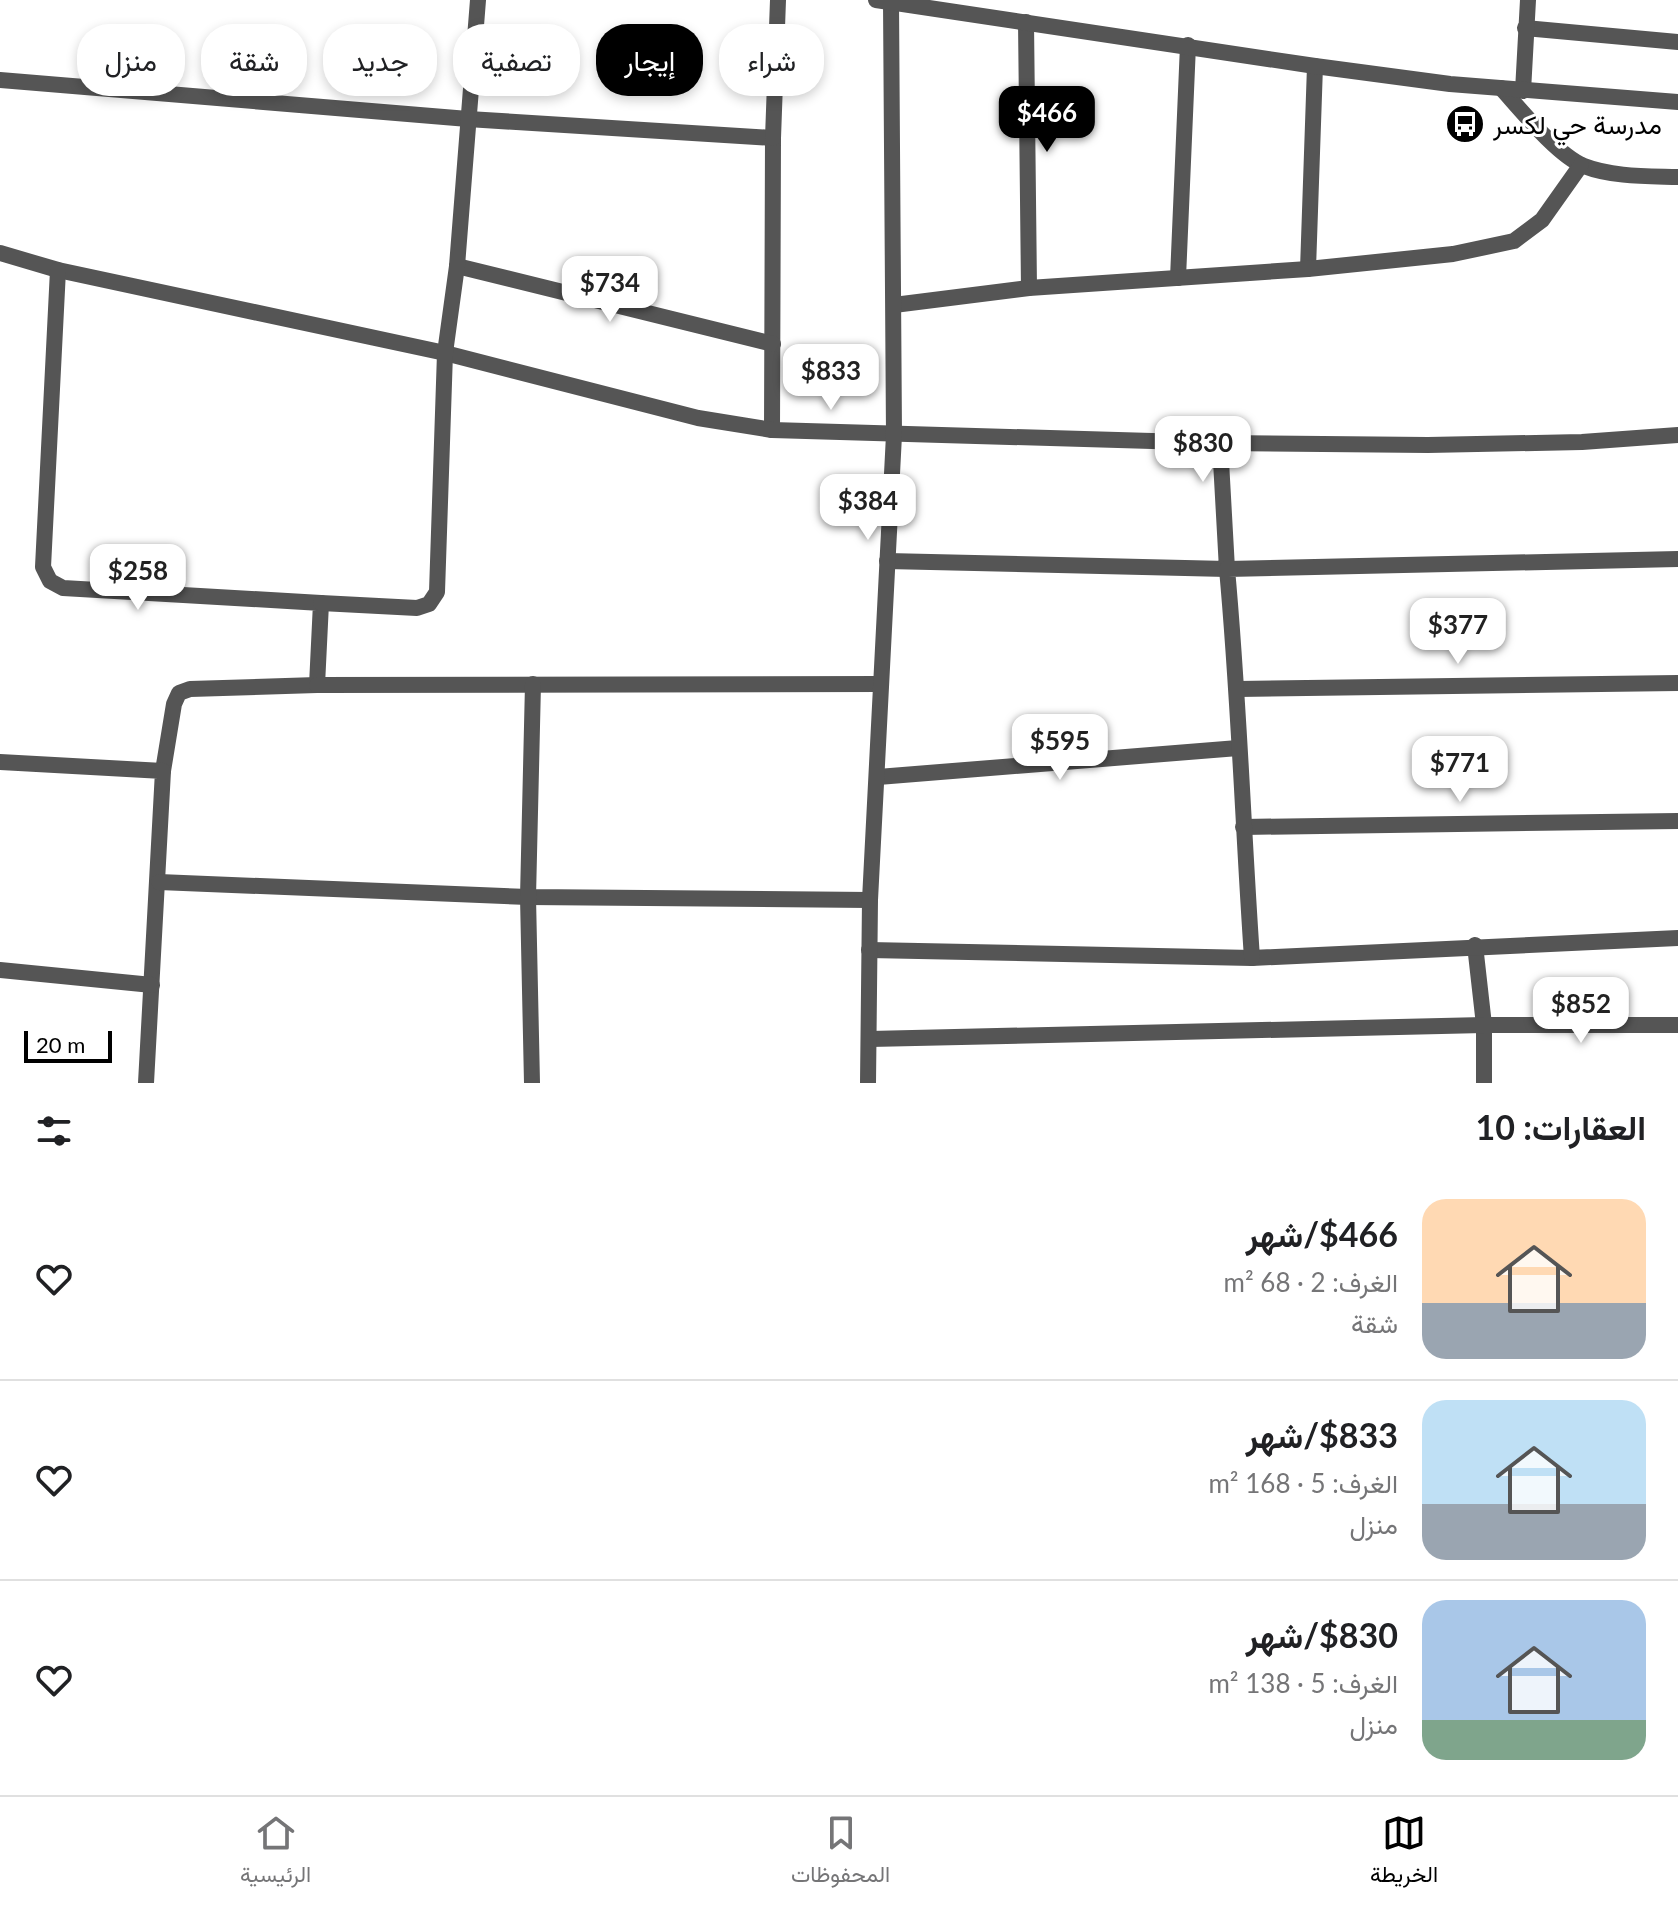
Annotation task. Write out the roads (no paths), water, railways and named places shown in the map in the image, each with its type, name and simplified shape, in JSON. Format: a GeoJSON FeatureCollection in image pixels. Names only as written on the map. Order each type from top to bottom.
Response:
{"type":"FeatureCollection","features":[{"type":"Feature","properties":{"kind":"street"},"geometry":{"type":"LineString","coordinates":[[58,270],[43,567],[50,581],[63,588],[417,608],[429,604],[437,592],[445,353],[457,266],[478,0]]}},
{"type":"Feature","properties":{"kind":"street"},"geometry":{"type":"LineString","coordinates":[[772,430],[773,138],[778,0]]}},
{"type":"Feature","properties":{"kind":"street"},"geometry":{"type":"LineString","coordinates":[[1523,91],[1528,0]]}},
{"type":"Feature","properties":{"kind":"street"},"geometry":{"type":"LineString","coordinates":[[868,1083],[870,900],[894,435],[894,305],[884,1],[1450,84],[1678,102]]}},
{"type":"Feature","properties":{"kind":"street"},"geometry":{"type":"LineString","coordinates":[[1026,22],[1029,288]]}},
{"type":"Feature","properties":{"kind":"street"},"geometry":{"type":"LineString","coordinates":[[1525,28],[1678,42]]}},
{"type":"Feature","properties":{"kind":"street"},"geometry":{"type":"LineString","coordinates":[[1178,278],[1188,45]]}},
{"type":"Feature","properties":{"kind":"street"},"geometry":{"type":"LineString","coordinates":[[1308,269],[1315,66]]}},
{"type":"Feature","properties":{"kind":"street"},"geometry":{"type":"LineString","coordinates":[[0,80],[468,119],[773,138]]}},
{"type":"Feature","properties":{"kind":"street"},"geometry":{"type":"LineString","coordinates":[[1501,88],[1530,120],[1581,165],[1605,172],[1678,177]]}},
{"type":"Feature","properties":{"kind":"street"},"geometry":{"type":"LineString","coordinates":[[894,305],[1029,288],[1308,269],[1453,254],[1514,241],[1542,220],[1581,165]]}},
{"type":"Feature","properties":{"kind":"street"},"geometry":{"type":"LineString","coordinates":[[0,253],[58,270],[445,353],[698,418],[772,430],[1220,443],[1459,445],[1582,442],[1678,435]]}},
{"type":"Feature","properties":{"kind":"street"},"geometry":{"type":"LineString","coordinates":[[457,266],[773,344]]}},
{"type":"Feature","properties":{"kind":"street"},"geometry":{"type":"LineString","coordinates":[[1220,443],[1238,689],[1238,748],[1252,958]]}},
{"type":"Feature","properties":{"kind":"street"},"geometry":{"type":"LineString","coordinates":[[887,561],[1227,569],[1678,559]]}},
{"type":"Feature","properties":{"kind":"street"},"geometry":{"type":"LineString","coordinates":[[317,685],[321,603]]}},
{"type":"Feature","properties":{"kind":"street"},"geometry":{"type":"LineString","coordinates":[[1238,689],[1678,683]]}},
{"type":"Feature","properties":{"kind":"street"},"geometry":{"type":"LineString","coordinates":[[532,1083],[528,897],[533,684]]}},
{"type":"Feature","properties":{"kind":"street"},"geometry":{"type":"LineString","coordinates":[[146,1083],[163,771],[174,704],[179,693],[190,689],[317,685],[881,684]]}},
{"type":"Feature","properties":{"kind":"street"},"geometry":{"type":"LineString","coordinates":[[878,777],[1238,748]]}},
{"type":"Feature","properties":{"kind":"street"},"geometry":{"type":"LineString","coordinates":[[0,762],[163,771]]}},
{"type":"Feature","properties":{"kind":"street"},"geometry":{"type":"LineString","coordinates":[[1243,827],[1678,821]]}},
{"type":"Feature","properties":{"kind":"street"},"geometry":{"type":"LineString","coordinates":[[159,882],[528,897],[870,900]]}},
{"type":"Feature","properties":{"kind":"street"},"geometry":{"type":"LineString","coordinates":[[869,950],[1252,958],[1475,945],[1678,938]]}},
{"type":"Feature","properties":{"kind":"street"},"geometry":{"type":"LineString","coordinates":[[1475,945],[1484,1025],[1484,1083]]}},
{"type":"Feature","properties":{"kind":"street"},"geometry":{"type":"LineString","coordinates":[[0,970],[152,985]]}},
{"type":"Feature","properties":{"kind":"street"},"geometry":{"type":"LineString","coordinates":[[870,1039],[1484,1025],[1678,1025]]}},
{"type":"Feature","properties":{"kind":"place","name":"مدرسة حي لكسر"},"geometry":{"type":"Point","coordinates":[1465,124]}}]}
